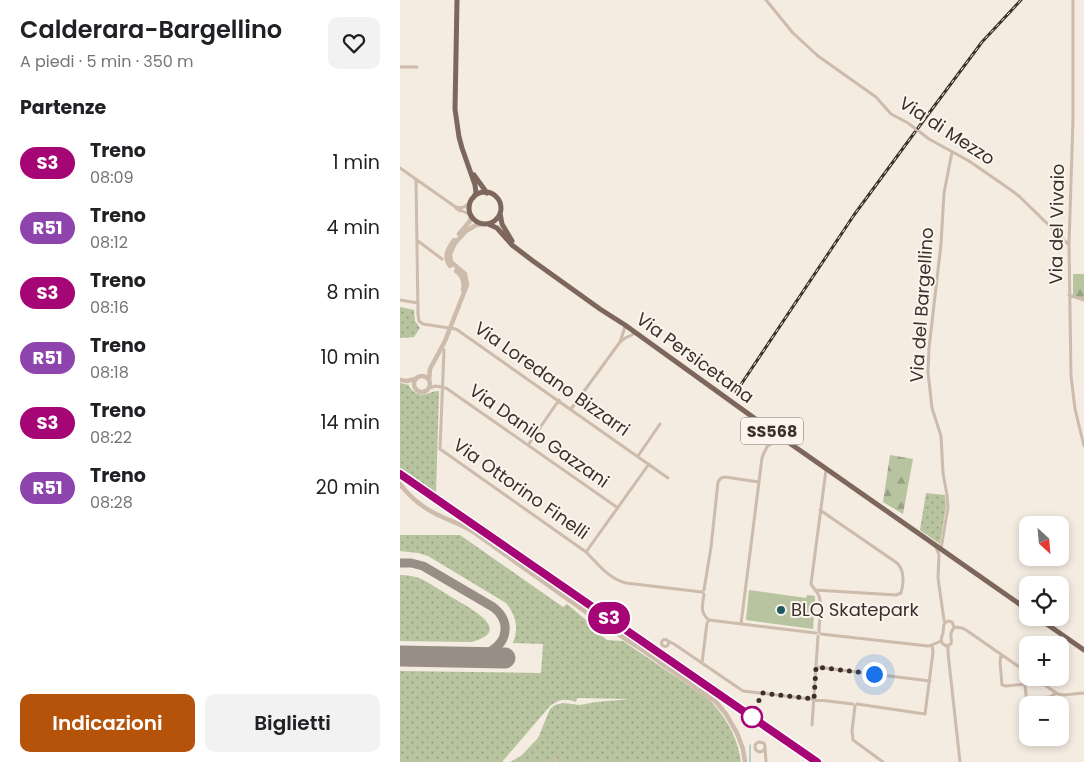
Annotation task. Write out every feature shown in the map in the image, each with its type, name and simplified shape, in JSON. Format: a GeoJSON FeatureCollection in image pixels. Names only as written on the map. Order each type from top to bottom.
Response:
{"type":"FeatureCollection","features":[{"type":"Feature","properties":{"kind":"main road"},"geometry":{"type":"LineString","coordinates":[[457,0],[455,109],[459,137],[476,189],[472,200],[469,209],[476,221],[486,224],[496,219],[500,214],[499,201],[494,196],[487,193],[480,194],[472,200]]}},
{"type":"Feature","properties":{"kind":"main road"},"geometry":{"type":"LineString","coordinates":[[470,168],[487,193]]}},
{"type":"Feature","properties":{"kind":"main road","name":"Via Persicetana"},"geometry":{"type":"LineString","coordinates":[[500,214],[504,230],[518,250]]}},
{"type":"Feature","properties":{"kind":"main road","name":"Via Persicetana"},"geometry":{"type":"LineString","coordinates":[[486,224],[497,228],[518,250],[783,439],[1019,604]]}},
{"type":"Feature","properties":{"kind":"main road"},"geometry":{"type":"LineString","coordinates":[[1050,626],[1084,650]]}},
{"type":"Feature","properties":{"kind":"street","name":"Via di Mezzo"},"geometry":{"type":"LineString","coordinates":[[766,0],[793,33],[818,56],[876,97],[891,114],[913,127],[928,139],[970,161],[1020,197],[1069,245]]}},
{"type":"Feature","properties":{"kind":"street","name":"Via del Vivaio"},"geometry":{"type":"LineString","coordinates":[[1073,0],[1073,120],[1069,245],[1071,376],[1075,409],[1084,446]]}},
{"type":"Feature","properties":{"kind":"street"},"geometry":{"type":"LineString","coordinates":[[400,66],[417,67]]}},
{"type":"Feature","properties":{"kind":"street","name":"Via del Bargellino"},"geometry":{"type":"LineString","coordinates":[[941,550],[948,500],[943,473],[941,436],[932,408],[928,372],[941,244],[944,193],[952,152]]}},
{"type":"Feature","properties":{"kind":"street"},"geometry":{"type":"LineString","coordinates":[[400,168],[458,209],[471,215],[470,222],[460,232],[446,253],[446,259],[449,264],[464,280],[456,312]]}},
{"type":"Feature","properties":{"kind":"street"},"geometry":{"type":"LineString","coordinates":[[416,180],[418,318],[421,323],[450,327]]}},
{"type":"Feature","properties":{"kind":"street"},"geometry":{"type":"LineString","coordinates":[[458,209],[464,207],[472,200]]}},
{"type":"Feature","properties":{"kind":"street"},"geometry":{"type":"LineString","coordinates":[[400,380],[407,381],[425,374],[439,355],[466,289],[467,281],[464,273],[451,262],[450,254],[455,243],[466,230],[476,225],[486,224]]}},
{"type":"Feature","properties":{"kind":"street"},"geometry":{"type":"LineString","coordinates":[[417,240],[442,259]]}},
{"type":"Feature","properties":{"kind":"street"},"geometry":{"type":"LineString","coordinates":[[1070,295],[1084,300]]}},
{"type":"Feature","properties":{"kind":"street"},"geometry":{"type":"LineString","coordinates":[[400,300],[418,303]]}},
{"type":"Feature","properties":{"kind":"street"},"geometry":{"type":"LineString","coordinates":[[620,342],[624,325]]}},
{"type":"Feature","properties":{"kind":"street","name":"Via Loredano Bizzarri"},"geometry":{"type":"LineString","coordinates":[[450,327],[456,329],[560,400],[668,478]]}},
{"type":"Feature","properties":{"kind":"street"},"geometry":{"type":"LineString","coordinates":[[571,409],[620,342],[636,333]]}},
{"type":"Feature","properties":{"kind":"street"},"geometry":{"type":"LineString","coordinates":[[407,381],[420,392],[436,386],[443,387],[444,350]]}},
{"type":"Feature","properties":{"kind":"street"},"geometry":{"type":"LineString","coordinates":[[429,388],[430,369]]}},
{"type":"Feature","properties":{"kind":"street"},"geometry":{"type":"LineString","coordinates":[[422,375],[426,376],[436,386]]}},
{"type":"Feature","properties":{"kind":"street"},"geometry":{"type":"LineString","coordinates":[[414,388],[413,383],[415,379]]}},
{"type":"Feature","properties":{"kind":"street","name":"Via Danilo Gazzani"},"geometry":{"type":"LineString","coordinates":[[443,387],[618,508]]}},
{"type":"Feature","properties":{"kind":"street","name":"Via Ottorino Finelli"},"geometry":{"type":"LineString","coordinates":[[443,387],[440,449],[586,552],[602,569],[622,582],[702,591]]}},
{"type":"Feature","properties":{"kind":"street"},"geometry":{"type":"LineString","coordinates":[[528,445],[560,400]]}},
{"type":"Feature","properties":{"kind":"street","name":"Via Loredano Bizzarri"},"geometry":{"type":"LineString","coordinates":[[638,456],[660,424]]}},
{"type":"Feature","properties":{"kind":"street"},"geometry":{"type":"LineString","coordinates":[[741,624],[762,458],[768,446],[770,436],[768,428]]}},
{"type":"Feature","properties":{"kind":"street"},"geometry":{"type":"LineString","coordinates":[[768,446],[774,441],[783,439]]}},
{"type":"Feature","properties":{"kind":"street"},"geometry":{"type":"LineString","coordinates":[[586,552],[649,464]]}},
{"type":"Feature","properties":{"kind":"street"},"geometry":{"type":"LineString","coordinates":[[812,725],[820,599],[819,594],[811,584],[827,469]]}},
{"type":"Feature","properties":{"kind":"street"},"geometry":{"type":"LineString","coordinates":[[759,482],[726,477],[721,478],[718,482],[711,547],[702,591],[702,610],[704,616],[709,620],[928,646],[941,641]]}},
{"type":"Feature","properties":{"kind":"street"},"geometry":{"type":"LineString","coordinates":[[400,484],[409,495],[424,507],[437,515],[462,525],[604,626],[638,647],[712,699],[726,714],[735,728],[741,743],[745,762]]}},
{"type":"Feature","properties":{"kind":"street"},"geometry":{"type":"LineString","coordinates":[[815,590],[896,595],[901,593],[904,580],[899,566],[820,510]]}},
{"type":"Feature","properties":{"kind":"street"},"geometry":{"type":"LineString","coordinates":[[936,546],[939,555],[938,578],[945,622],[941,641]]}},
{"type":"Feature","properties":{"kind":"street"},"geometry":{"type":"LineString","coordinates":[[939,563],[942,559],[950,556]]}},
{"type":"Feature","properties":{"kind":"street"},"geometry":{"type":"LineString","coordinates":[[702,663],[709,620]]}},
{"type":"Feature","properties":{"kind":"street"},"geometry":{"type":"LineString","coordinates":[[945,622],[952,622],[954,628],[951,634],[951,643],[948,646],[948,653],[960,762]]}},
{"type":"Feature","properties":{"kind":"street"},"geometry":{"type":"LineString","coordinates":[[954,628],[966,630],[1019,667]]}},
{"type":"Feature","properties":{"kind":"street"},"geometry":{"type":"LineString","coordinates":[[668,641],[743,691],[925,714],[933,652],[932,645]]}},
{"type":"Feature","properties":{"kind":"street"},"geometry":{"type":"LineString","coordinates":[[941,641],[942,644],[948,646]]}},
{"type":"Feature","properties":{"kind":"street"},"geometry":{"type":"LineString","coordinates":[[1001,655],[1002,685],[1019,685]]}},
{"type":"Feature","properties":{"kind":"street"},"geometry":{"type":"LineString","coordinates":[[816,667],[930,681]]}},
{"type":"Feature","properties":{"kind":"street"},"geometry":{"type":"LineString","coordinates":[[1025,686],[1026,701],[1050,697],[1056,693]]}},
{"type":"Feature","properties":{"kind":"street"},"geometry":{"type":"LineString","coordinates":[[1046,686],[1063,695],[1084,694]]}},
{"type":"Feature","properties":{"kind":"street"},"geometry":{"type":"LineString","coordinates":[[855,705],[852,731],[853,740],[883,762]]}},
{"type":"Feature","properties":{"kind":"street"},"geometry":{"type":"LineString","coordinates":[[766,757],[756,750],[756,744],[759,742],[765,745],[766,757],[766,762]]}},
{"type":"Feature","properties":{"kind":"street"},"geometry":{"type":"LineString","coordinates":[[761,752],[765,748]]}},
{"type":"Feature","properties":{"kind":"street"},"geometry":{"type":"LineString","coordinates":[[555,757],[556,762]]}},
{"type":"Feature","properties":{"kind":"green space"},"geometry":{"type":"Polygon","coordinates":[[[1073,274],[1084,274],[1084,299],[1073,295],[1073,274]]]}},
{"type":"Feature","properties":{"kind":"green space"},"geometry":{"type":"Polygon","coordinates":[[[400,307],[414,310],[415,321],[420,328],[414,337],[400,338],[400,307]]]}},
{"type":"Feature","properties":{"kind":"green space"},"geometry":{"type":"Polygon","coordinates":[[[400,383],[409,385],[413,391],[421,395],[439,391],[436,493],[400,468],[400,383]]]}},
{"type":"Feature","properties":{"kind":"green space"},"geometry":{"type":"Polygon","coordinates":[[[890,455],[913,459],[903,514],[883,502],[890,455]]]}},
{"type":"Feature","properties":{"kind":"green space"},"geometry":{"type":"Polygon","coordinates":[[[926,493],[945,495],[946,506],[940,544],[920,530],[926,493]]]}},
{"type":"Feature","properties":{"kind":"green space"},"geometry":{"type":"Polygon","coordinates":[[[400,535],[460,535],[563,607],[567,604],[607,640],[623,641],[714,704],[734,735],[741,762],[510,762],[521,756],[538,738],[550,709],[555,705],[563,703],[580,705],[630,699],[577,698],[576,702],[563,700],[550,706],[502,762],[400,762],[400,671],[541,673],[543,644],[513,643],[516,627],[512,612],[506,603],[428,556],[400,551],[400,535]]]}},
{"type":"Feature","properties":{"kind":"green space"},"geometry":{"type":"Polygon","coordinates":[[[400,575],[419,578],[478,613],[489,626],[489,632],[484,637],[471,642],[400,641],[400,575]]]}},
{"type":"Feature","properties":{"kind":"green space","name":"BLQ Skatepark"},"geometry":{"type":"Polygon","coordinates":[[[749,590],[806,598],[807,595],[815,596],[813,629],[746,620],[749,590]]]}},
{"type":"Feature","properties":{"kind":"waterway"},"geometry":{"type":"LineString","coordinates":[[750,745],[750,762]]}},
{"type":"Feature","properties":{"kind":"taxiway"},"geometry":{"type":"LineString","coordinates":[[400,563],[423,566],[499,612],[505,624],[504,636],[497,646],[489,652],[472,657]]}},
{"type":"Feature","properties":{"kind":"runway"},"geometry":{"type":"LineString","coordinates":[[400,656],[505,658]]}},
{"type":"Feature","properties":{"kind":"railway"},"geometry":{"type":"LineString","coordinates":[[918,128],[982,42],[1021,0]]}},
{"type":"Feature","properties":{"kind":"railway"},"geometry":{"type":"LineString","coordinates":[[736,392],[854,215],[915,132]]}},
{"type":"Feature","properties":{"kind":"railway"},"geometry":{"type":"LineString","coordinates":[[400,471],[820,762]]}},
{"type":"Feature","properties":{"kind":"train","name":"S3"},"geometry":{"type":"LineString","coordinates":[[400,474],[817,762]]}},
{"type":"Feature","properties":{"kind":"place","name":"BLQ Skatepark"},"geometry":{"type":"Point","coordinates":[781,610]}},
{"type":"Feature","properties":{"kind":"route"},"geometry":{"type":"LineString","coordinates":[[752,717],[762,693],[814,699],[816,667],[874,674]]}}]}
